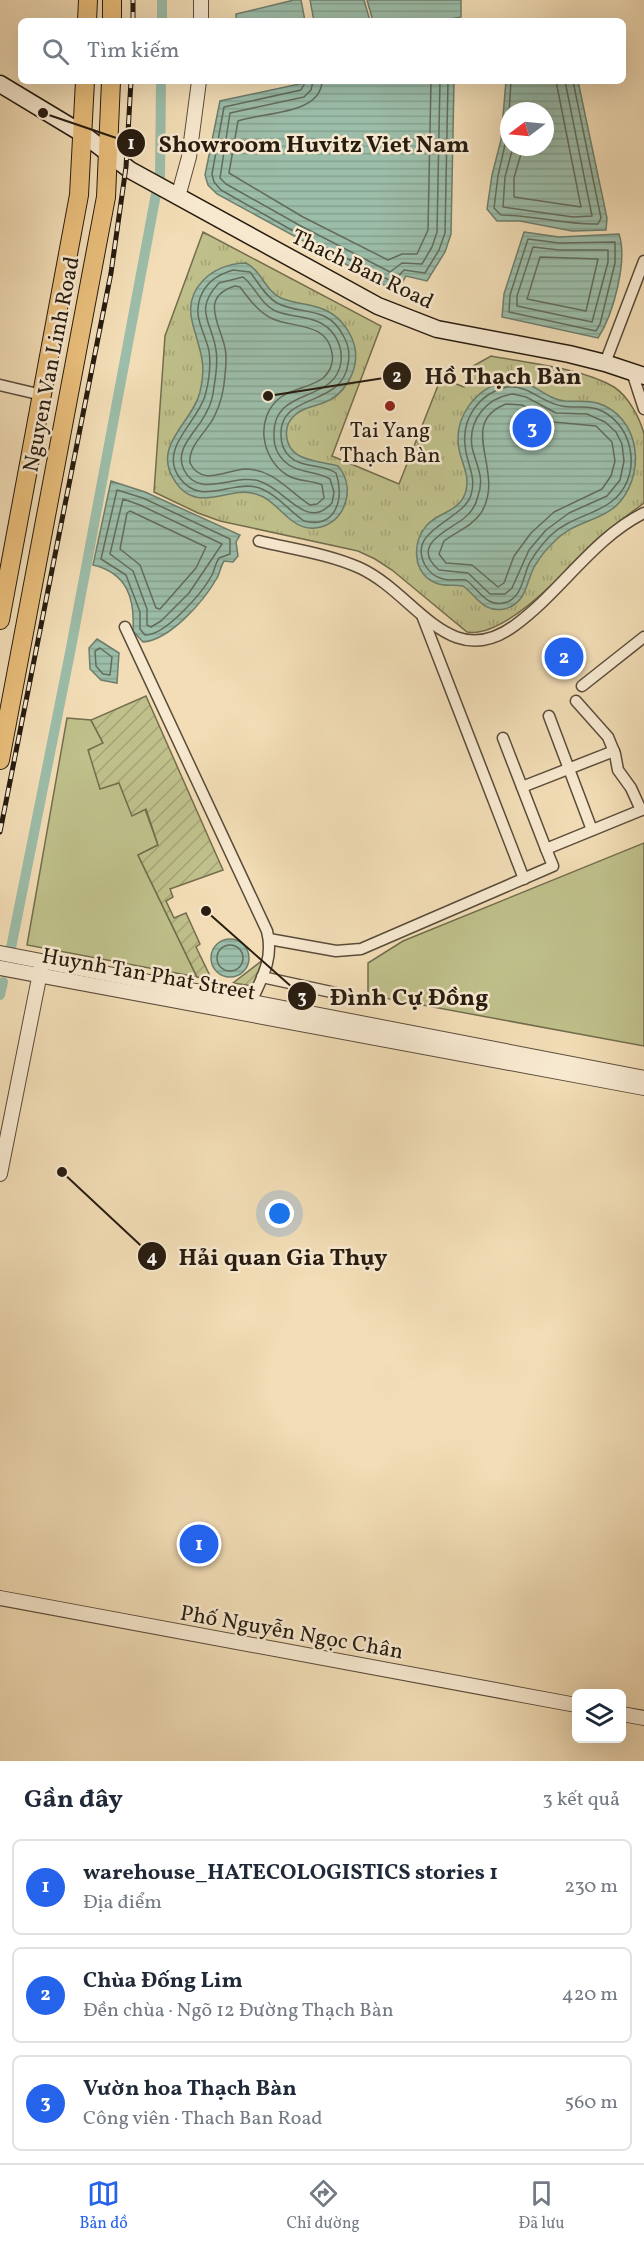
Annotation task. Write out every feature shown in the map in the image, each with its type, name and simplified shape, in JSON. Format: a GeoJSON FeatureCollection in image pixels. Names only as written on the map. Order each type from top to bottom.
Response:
{"type":"FeatureCollection","features":[{"type":"Feature","properties":{"kind":"highway"},"geometry":{"type":"LineString","coordinates":[[87,18],[88,0]]}},
{"type":"Feature","properties":{"kind":"highway"},"geometry":{"type":"LineString","coordinates":[[112,0],[112,18]]}},
{"type":"Feature","properties":{"kind":"highway","name":"Nguyen Van Linh Road"},"geometry":{"type":"LineString","coordinates":[[0,620],[79,195],[85,84]]}},
{"type":"Feature","properties":{"kind":"highway","name":"Nguyen Van Linh Road"},"geometry":{"type":"LineString","coordinates":[[0,760],[104,208],[110,157],[111,84]]}},
{"type":"Feature","properties":{"kind":"main road","name":"Thach Ban Road"},"geometry":{"type":"LineString","coordinates":[[0,84],[83,134],[110,157],[178,197],[331,282],[407,319],[471,337],[605,363],[638,374]]}},
{"type":"Feature","properties":{"kind":"street"},"geometry":{"type":"LineString","coordinates":[[201,0],[201,18]]}},
{"type":"Feature","properties":{"kind":"street"},"geometry":{"type":"LineString","coordinates":[[178,197],[189,157],[199,84]]}},
{"type":"Feature","properties":{"kind":"street"},"geometry":{"type":"LineString","coordinates":[[605,363],[644,261]]}},
{"type":"Feature","properties":{"kind":"street"},"geometry":{"type":"LineString","coordinates":[[638,374],[644,409]]}},
{"type":"Feature","properties":{"kind":"street"},"geometry":{"type":"LineString","coordinates":[[0,385],[42,395]]}},
{"type":"Feature","properties":{"kind":"street"},"geometry":{"type":"LineString","coordinates":[[259,542],[356,566],[382,580],[436,627],[455,637],[476,642],[493,638],[512,627],[549,597],[614,531],[644,513]]}},
{"type":"Feature","properties":{"kind":"street"},"geometry":{"type":"LineString","coordinates":[[421,612],[524,879]]}},
{"type":"Feature","properties":{"kind":"street"},"geometry":{"type":"LineString","coordinates":[[124,627],[269,939],[270,956],[251,1002]]}},
{"type":"Feature","properties":{"kind":"street"},"geometry":{"type":"LineString","coordinates":[[582,686],[644,637]]}},
{"type":"Feature","properties":{"kind":"street"},"geometry":{"type":"LineString","coordinates":[[546,849],[642,810],[631,788],[618,770],[614,751],[603,731],[576,701]]}},
{"type":"Feature","properties":{"kind":"street"},"geometry":{"type":"LineString","coordinates":[[549,716],[592,830]]}},
{"type":"Feature","properties":{"kind":"street"},"geometry":{"type":"LineString","coordinates":[[269,939],[336,951],[361,949],[553,867],[503,738]]}},
{"type":"Feature","properties":{"kind":"street"},"geometry":{"type":"LineString","coordinates":[[522,786],[614,751]]}},
{"type":"Feature","properties":{"kind":"street"},"geometry":{"type":"LineString","coordinates":[[0,953],[41,968],[0,1174]]}},
{"type":"Feature","properties":{"kind":"street","name":"Huynh Tan Phat Street"},"geometry":{"type":"LineString","coordinates":[[0,968],[41,968],[251,1002],[418,1040]]}},
{"type":"Feature","properties":{"kind":"street","name":"Huynh Tan Phat Street"},"geometry":{"type":"LineString","coordinates":[[41,968],[596,1074],[644,1088]]}},
{"type":"Feature","properties":{"kind":"street"},"geometry":{"type":"LineString","coordinates":[[262,977],[345,995]]}},
{"type":"Feature","properties":{"kind":"street","name":"Huynh Tan Phat Street"},"geometry":{"type":"LineString","coordinates":[[596,1074],[644,1078]]}},
{"type":"Feature","properties":{"kind":"street","name":"Phố Nguyễn Ngọc Chân"},"geometry":{"type":"LineString","coordinates":[[0,1598],[572,1704]]}},
{"type":"Feature","properties":{"kind":"street"},"geometry":{"type":"LineString","coordinates":[[626,1715],[644,1718]]}},
{"type":"Feature","properties":{"kind":"green space"},"geometry":{"type":"Polygon","coordinates":[[[203,232],[381,326],[332,456],[399,484],[441,378],[464,387],[473,366],[491,356],[586,375],[601,380],[619,391],[633,408],[644,434],[644,503],[600,537],[556,581],[519,612],[501,624],[483,631],[467,632],[392,570],[358,551],[220,521],[154,492],[165,336],[203,232]]]}},
{"type":"Feature","properties":{"kind":"green space"},"geometry":{"type":"Polygon","coordinates":[[[146,696],[223,870],[170,889],[173,897],[166,901],[174,918],[186,913],[200,944],[196,947],[212,980],[197,977],[138,855],[158,845],[146,809],[132,816],[119,783],[100,789],[88,750],[103,743],[91,720],[146,696]]]}},
{"type":"Feature","properties":{"kind":"green space"},"geometry":{"type":"Polygon","coordinates":[[[67,718],[91,720],[103,743],[100,788],[119,782],[132,815],[145,809],[158,845],[138,855],[197,977],[27,945],[67,718]]]}},
{"type":"Feature","properties":{"kind":"green space"},"geometry":{"type":"Polygon","coordinates":[[[644,843],[644,1046],[368,995],[368,963],[403,941],[644,843]]]}},
{"type":"Feature","properties":{"kind":"green space"},"geometry":{"type":"Polygon","coordinates":[[[264,959],[253,986],[233,983],[264,959]]]}},
{"type":"Feature","properties":{"kind":"water"},"geometry":{"type":"Polygon","coordinates":[[[301,0],[304,18],[236,18],[236,14],[301,0]]]}},
{"type":"Feature","properties":{"kind":"water"},"geometry":{"type":"Polygon","coordinates":[[[310,0],[364,0],[369,18],[313,18],[310,0]]]}},
{"type":"Feature","properties":{"kind":"water"},"geometry":{"type":"Polygon","coordinates":[[[367,0],[461,0],[461,17],[372,18],[367,0]]]}},
{"type":"Feature","properties":{"kind":"water"},"geometry":{"type":"Polygon","coordinates":[[[299,84],[454,84],[451,234],[445,252],[427,281],[406,276],[397,292],[217,194],[208,185],[205,175],[220,101],[299,84]]]}},
{"type":"Feature","properties":{"kind":"water"},"geometry":{"type":"Polygon","coordinates":[[[506,84],[579,84],[607,218],[606,230],[572,231],[520,221],[497,221],[487,209],[500,144],[500,156],[554,156],[554,102],[504,102],[506,84]]]}},
{"type":"Feature","properties":{"kind":"water"},"geometry":{"type":"Polygon","coordinates":[[[524,232],[559,237],[619,234],[622,258],[618,288],[609,316],[598,338],[502,317],[504,294],[524,232]]]}},
{"type":"Feature","properties":{"kind":"water"},"geometry":{"type":"Polygon","coordinates":[[[246,263],[281,298],[317,307],[334,315],[346,327],[354,343],[355,365],[343,389],[331,400],[297,413],[290,421],[287,431],[290,447],[298,455],[312,461],[338,466],[344,476],[347,497],[344,507],[330,523],[321,527],[309,528],[295,523],[270,501],[256,494],[245,492],[201,498],[191,496],[182,490],[168,466],[171,444],[196,403],[202,382],[203,365],[193,325],[192,300],[203,280],[212,273],[234,264],[246,263]]]}},
{"type":"Feature","properties":{"kind":"water"},"geometry":{"type":"Polygon","coordinates":[[[506,381],[531,385],[557,399],[605,406],[618,415],[627,426],[633,439],[635,468],[625,495],[616,506],[609,512],[576,526],[559,537],[536,564],[517,603],[497,610],[485,606],[463,586],[439,584],[428,579],[419,565],[417,549],[418,540],[427,525],[458,505],[465,494],[467,477],[458,437],[463,415],[476,397],[485,390],[506,381]]]}},
{"type":"Feature","properties":{"kind":"water"},"geometry":{"type":"Polygon","coordinates":[[[111,481],[145,492],[240,535],[236,542],[238,556],[233,562],[224,561],[217,578],[195,608],[175,627],[153,640],[143,642],[133,631],[130,598],[121,581],[114,574],[93,565],[111,481]]]}},
{"type":"Feature","properties":{"kind":"water"},"geometry":{"type":"Polygon","coordinates":[[[97,639],[119,653],[117,683],[101,680],[90,669],[89,648],[97,639]]]}},
{"type":"Feature","properties":{"kind":"water"},"geometry":{"type":"Polygon","coordinates":[[[230,939],[244,944],[249,958],[244,972],[230,977],[216,972],[211,958],[216,944],[230,939]]]}},
{"type":"Feature","properties":{"kind":"waterway"},"geometry":{"type":"LineString","coordinates":[[162,0],[162,18]]}},
{"type":"Feature","properties":{"kind":"waterway"},"geometry":{"type":"LineString","coordinates":[[160,176],[161,84]]}},
{"type":"Feature","properties":{"kind":"waterway"},"geometry":{"type":"LineString","coordinates":[[11,948],[70,653],[156,194]]}},
{"type":"Feature","properties":{"kind":"waterway"},"geometry":{"type":"LineString","coordinates":[[0,995],[3,982]]}},
{"type":"Feature","properties":{"kind":"railway"},"geometry":{"type":"LineString","coordinates":[[133,0],[133,18]]}},
{"type":"Feature","properties":{"kind":"railway"},"geometry":{"type":"LineString","coordinates":[[0,832],[111,273],[126,167],[131,84]]}},
{"type":"Feature","properties":{"kind":"place","name":"Showroom Huvitz Viet Nam"},"geometry":{"type":"Point","coordinates":[43,113]}},
{"type":"Feature","properties":{"kind":"place","name":"Hồ Thạch Bàn"},"geometry":{"type":"Point","coordinates":[268,396]}},
{"type":"Feature","properties":{"kind":"place","name":"Tai Yang Thạch Bàn"},"geometry":{"type":"Point","coordinates":[390,406]}},
{"type":"Feature","properties":{"kind":"place","name":"Vườn hoa Thạch Bàn"},"geometry":{"type":"Point","coordinates":[532,428]}},
{"type":"Feature","properties":{"kind":"place","name":"Chùa Đống Lim"},"geometry":{"type":"Point","coordinates":[564,657]}},
{"type":"Feature","properties":{"kind":"place","name":"Đình Cự Đồng"},"geometry":{"type":"Point","coordinates":[206,911]}},
{"type":"Feature","properties":{"kind":"place","name":"Hải quan Gia Thụy"},"geometry":{"type":"Point","coordinates":[62,1172]}},
{"type":"Feature","properties":{"kind":"place","name":"warehouse_HATECOLOGISTICS stories 1"},"geometry":{"type":"Point","coordinates":[199,1544]}}]}
